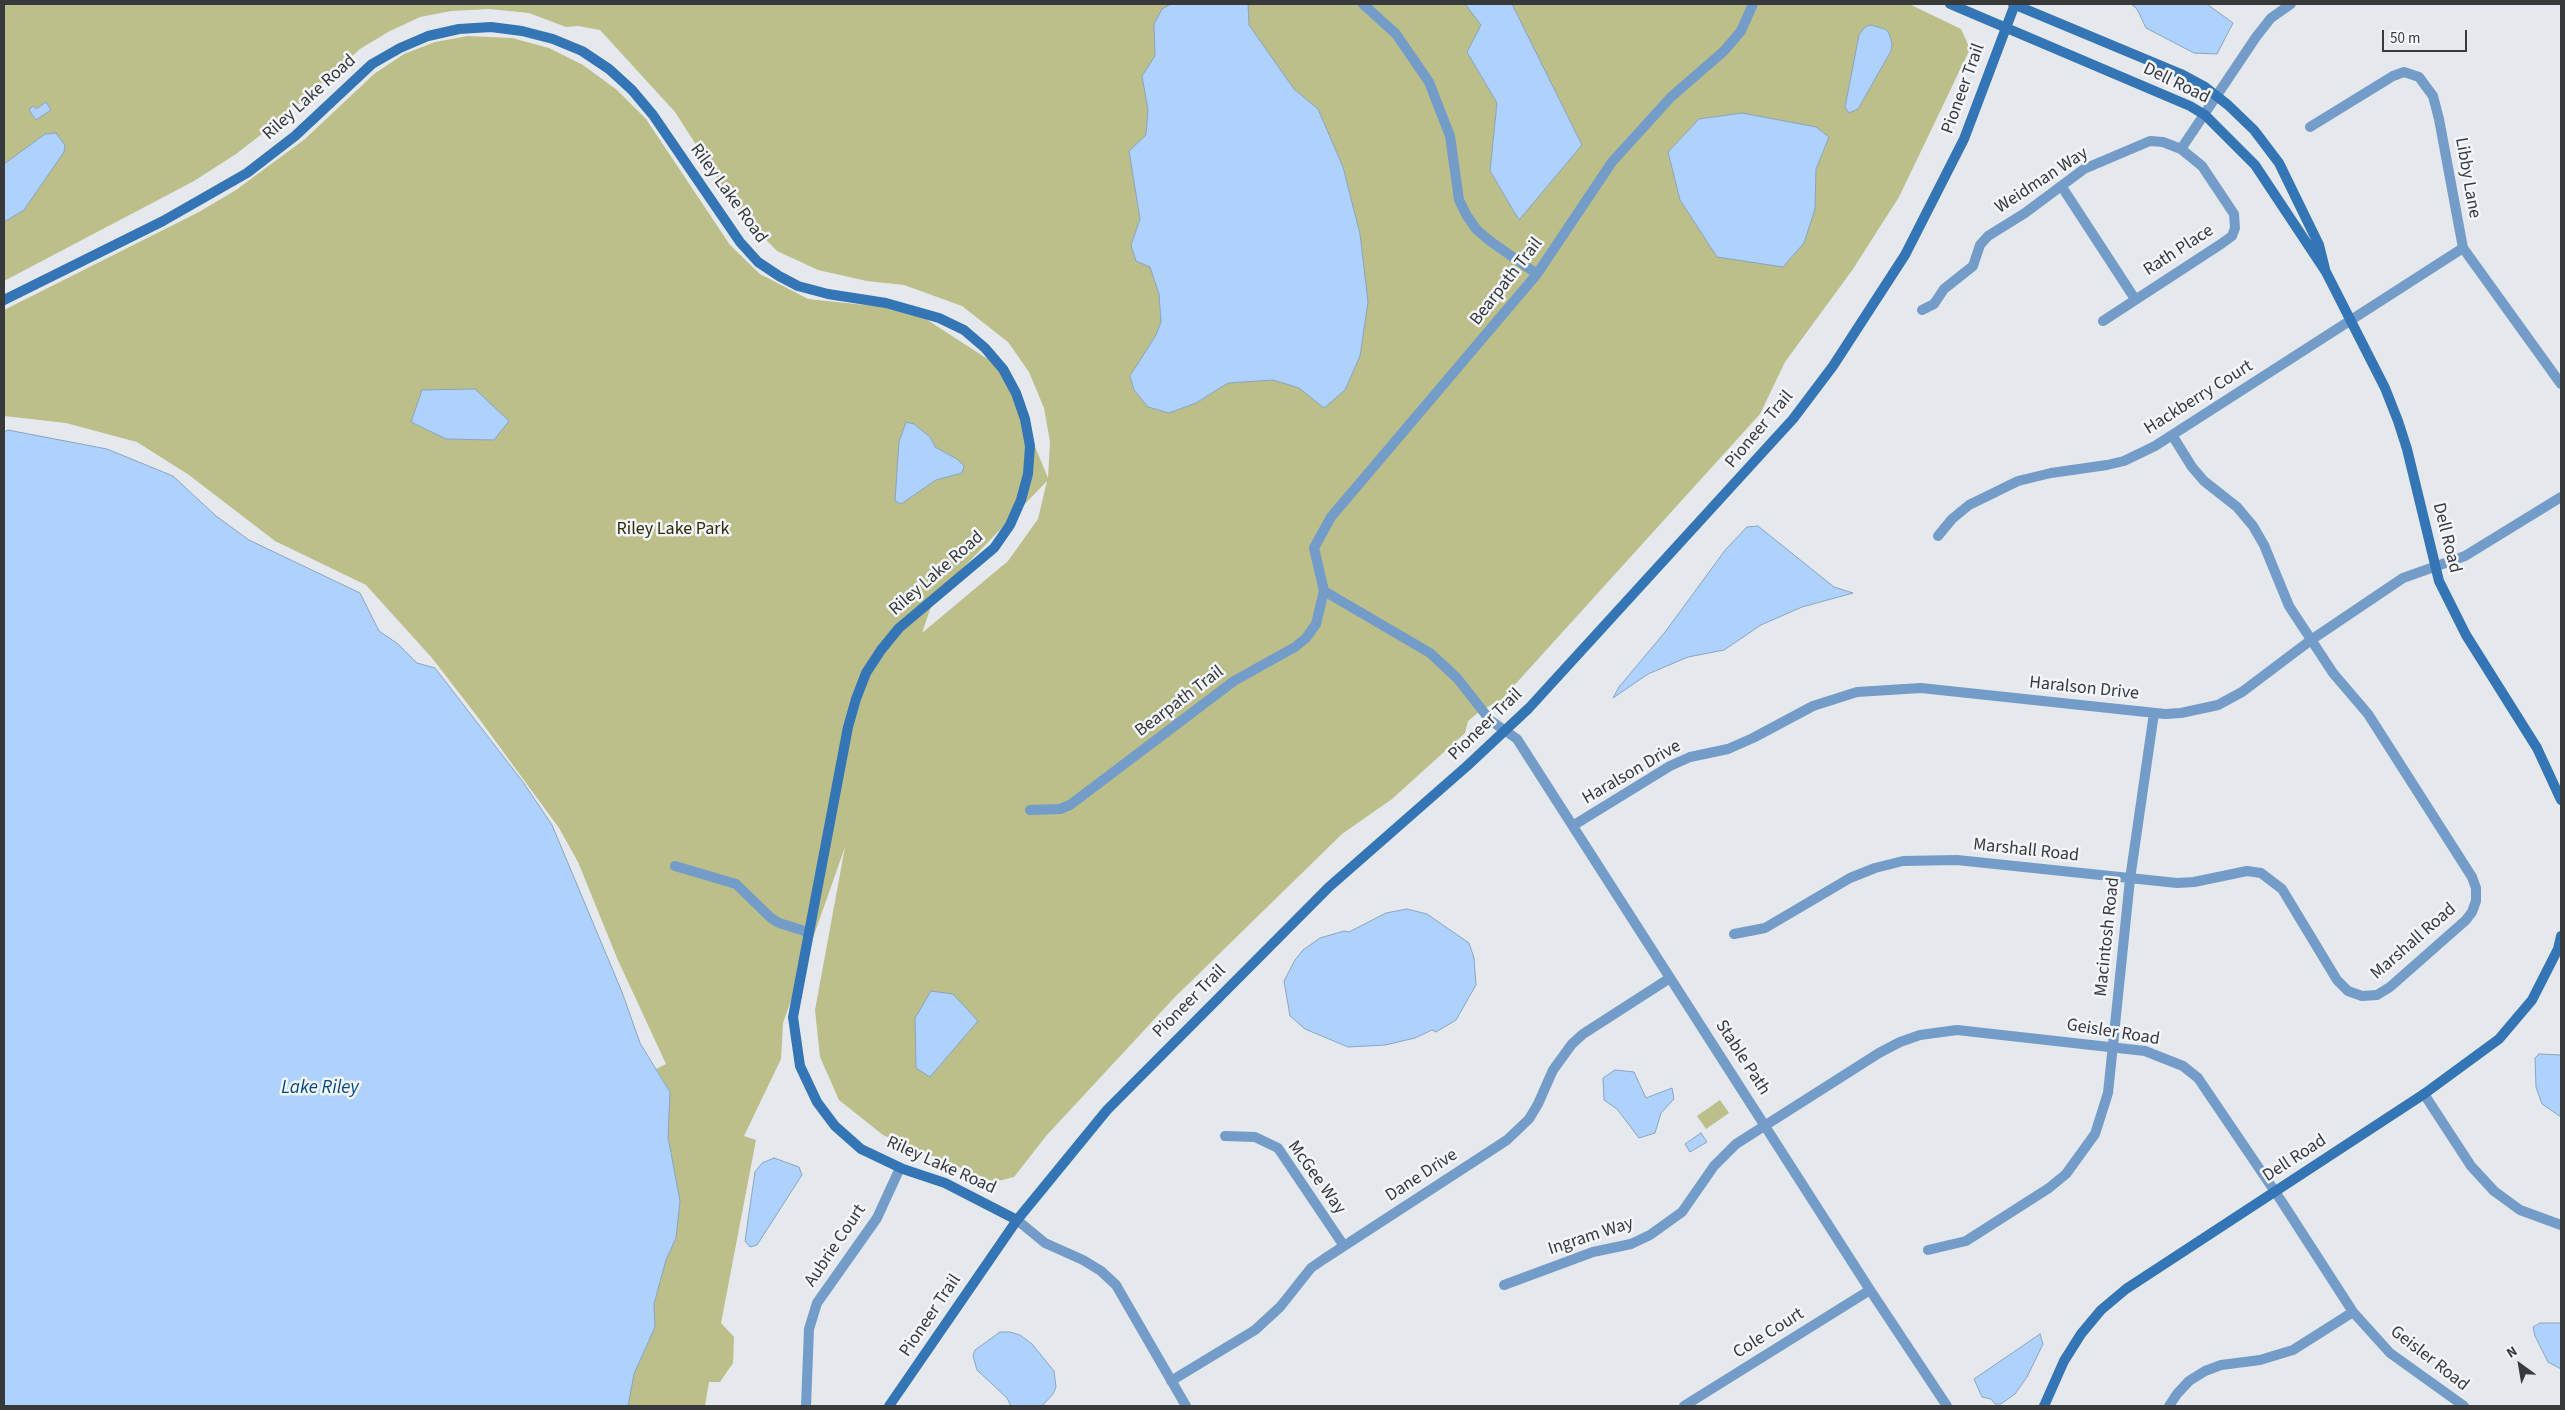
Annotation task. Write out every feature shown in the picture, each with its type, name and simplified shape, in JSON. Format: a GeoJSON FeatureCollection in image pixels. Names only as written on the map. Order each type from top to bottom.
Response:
{"type":"FeatureCollection","features":[{"type":"Feature","properties":{"kind":"street"},"geometry":{"type":"LineString","coordinates":[[1363,4],[1396,34],[1429,82],[1450,136],[1459,200],[1476,230],[1537,274]]}},
{"type":"Feature","properties":{"kind":"street","name":"Bearpath Trail"},"geometry":{"type":"LineString","coordinates":[[1030,810],[1060,809],[1070,805],[1234,681],[1295,647],[1306,638],[1316,624],[1324,591],[1314,548],[1331,517],[1537,274],[1612,162],[1671,96],[1724,51],[1740,31],[1753,4]]}},
{"type":"Feature","properties":{"kind":"street","name":"Dell Road"},"geometry":{"type":"LineString","coordinates":[[1950,4],[2173,98],[2205,114],[2255,165],[2326,272],[2385,388],[2398,421],[2439,581],[2466,635],[2537,748],[2561,800]]}},
{"type":"Feature","properties":{"kind":"street","name":"Dell Road"},"geometry":{"type":"LineString","coordinates":[[2014,4],[2181,74],[2205,87],[2217,97],[2254,130],[2279,163],[2320,245],[2326,272]]}},
{"type":"Feature","properties":{"kind":"street","name":"Pioneer Trail"},"geometry":{"type":"LineString","coordinates":[[889,1406],[1017,1220],[1107,1110],[1329,887],[1506,731],[1749,469],[1793,418],[1833,366],[1905,255],[1936,198],[1970,124],[2014,4]]}},
{"type":"Feature","properties":{"kind":"street"},"geometry":{"type":"LineString","coordinates":[[2181,149],[2256,37],[2271,18],[2291,4]]}},
{"type":"Feature","properties":{"kind":"street","name":"Riley Lake Road"},"geometry":{"type":"LineString","coordinates":[[4,300],[162,221],[247,173],[295,136],[372,64],[400,48],[428,36],[459,29],[491,27],[522,31],[553,39],[582,51],[609,69],[632,90],[653,115],[740,242],[758,262],[779,276],[805,288],[886,303],[939,318],[964,330],[978,342],[1004,369],[1016,393],[1025,419],[1030,446],[1028,474],[1021,500],[1010,525],[994,548],[899,628],[881,650],[866,673],[848,727],[808,932],[794,1017],[800,1066],[817,1102],[835,1126],[861,1149],[900,1168],[945,1183],[1017,1220],[1045,1243],[1083,1260],[1102,1272],[1116,1285],[1186,1406]]}},
{"type":"Feature","properties":{"kind":"street","name":"Libby Lane"},"geometry":{"type":"LineString","coordinates":[[2310,127],[2393,76],[2404,72],[2419,77],[2433,96],[2439,119],[2463,248],[2561,384]]}},
{"type":"Feature","properties":{"kind":"street","name":"Weidman Way"},"geometry":{"type":"LineString","coordinates":[[1922,310],[1934,304],[1944,289],[1973,266],[1980,245],[1988,236],[2025,214],[2084,169],[2138,144],[2163,142],[2181,149]]}},
{"type":"Feature","properties":{"kind":"street","name":"Rath Place"},"geometry":{"type":"LineString","coordinates":[[2103,321],[2232,236],[2235,228],[2234,214],[2202,166],[2181,149]]}},
{"type":"Feature","properties":{"kind":"street"},"geometry":{"type":"LineString","coordinates":[[2062,187],[2135,299]]}},
{"type":"Feature","properties":{"kind":"street","name":"Hackberry Court"},"geometry":{"type":"LineString","coordinates":[[1938,536],[1952,519],[1969,505],[2011,484],[2051,473],[2124,461],[2172,436],[2463,248]]}},
{"type":"Feature","properties":{"kind":"street","name":"Marshall Road"},"geometry":{"type":"LineString","coordinates":[[1734,934],[1764,928],[1850,878],[1875,868],[1903,862],[1957,860],[2177,883],[2194,882],[2247,871],[2261,873],[2282,889],[2337,980],[2348,991],[2362,996],[2377,995],[2390,988],[2472,912],[2476,901],[2476,888],[2472,877],[2368,714],[2333,673],[2289,606],[2264,545],[2253,526],[2237,507],[2204,481],[2192,467],[2172,436]]}},
{"type":"Feature","properties":{"kind":"street","name":"Haralson Drive"},"geometry":{"type":"LineString","coordinates":[[1574,825],[1670,766],[1690,756],[1728,748],[1753,738],[1806,708],[1857,692],[1921,688],[2154,713],[2182,713],[2218,705],[2242,692],[2311,640],[2403,578],[2465,556],[2561,497]]}},
{"type":"Feature","properties":{"kind":"street"},"geometry":{"type":"LineString","coordinates":[[1324,591],[1355,607],[1430,653],[1458,678],[1490,720],[1506,731]]}},
{"type":"Feature","properties":{"kind":"street","name":"Macintosh Road"},"geometry":{"type":"LineString","coordinates":[[1928,1250],[1966,1241],[2049,1188],[2066,1174],[2095,1134],[2108,1093],[2130,878],[2154,713]]}},
{"type":"Feature","properties":{"kind":"street","name":"Stable Path"},"geometry":{"type":"LineString","coordinates":[[1506,731],[1517,739],[1574,825],[1870,1290],[1947,1406]]}},
{"type":"Feature","properties":{"kind":"street"},"geometry":{"type":"LineString","coordinates":[[675,866],[736,884],[771,918],[779,923],[808,932]]}},
{"type":"Feature","properties":{"kind":"street","name":"Dell Road"},"geometry":{"type":"LineString","coordinates":[[2044,1406],[2064,1361],[2081,1334],[2101,1310],[2146,1275],[2424,1094],[2482,1053],[2515,1021],[2532,1000],[2560,950],[2561,936]]}},
{"type":"Feature","properties":{"kind":"street","name":"Dane Drive"},"geometry":{"type":"LineString","coordinates":[[1171,1381],[1255,1330],[1280,1307],[1311,1268],[1507,1140],[1529,1119],[1553,1070],[1572,1044],[1583,1034],[1670,978]]}},
{"type":"Feature","properties":{"kind":"street","name":"Geisler Road"},"geometry":{"type":"LineString","coordinates":[[1766,1126],[1879,1053],[1920,1035],[1957,1030],[2144,1051],[2164,1056],[2183,1066],[2198,1078],[2275,1191],[2352,1312],[2390,1352],[2464,1406]]}},
{"type":"Feature","properties":{"kind":"street"},"geometry":{"type":"LineString","coordinates":[[2424,1094],[2471,1166],[2494,1191],[2520,1210],[2561,1225]]}},
{"type":"Feature","properties":{"kind":"street","name":"Ingram Way"},"geometry":{"type":"LineString","coordinates":[[1504,1286],[1593,1252],[1631,1244],[1650,1235],[1682,1212],[1725,1154],[1766,1126]]}},
{"type":"Feature","properties":{"kind":"street","name":"McGee Way"},"geometry":{"type":"LineString","coordinates":[[1225,1136],[1255,1137],[1278,1148],[1344,1246]]}},
{"type":"Feature","properties":{"kind":"street","name":"Aubrie Court"},"geometry":{"type":"LineString","coordinates":[[806,1406],[809,1329],[816,1303],[877,1218],[900,1168]]}},
{"type":"Feature","properties":{"kind":"street","name":"Cole Court"},"geometry":{"type":"LineString","coordinates":[[1684,1406],[1870,1290]]}},
{"type":"Feature","properties":{"kind":"street"},"geometry":{"type":"LineString","coordinates":[[2169,1406],[2189,1381],[2205,1371],[2221,1365],[2260,1360],[2293,1350],[2352,1312]]}},
{"type":"Feature","properties":{"kind":"green space","name":"Riley Lake Park"},"geometry":{"type":"Polygon","coordinates":[[[4,4],[1909,4],[1961,29],[1970,49],[1899,197],[1853,269],[1785,362],[1760,414],[1501,700],[1480,711],[1468,721],[1465,733],[1392,799],[1342,834],[1174,998],[1046,1136],[1014,1177],[994,1182],[883,1135],[839,1100],[820,1057],[815,1010],[845,847],[783,1023],[781,1059],[744,1136],[756,1140],[721,1323],[734,1337],[733,1363],[720,1382],[709,1382],[705,1406],[617,1406],[670,1092],[656,1069],[666,1064],[617,958],[578,862],[559,828],[432,658],[366,585],[275,541],[189,475],[137,442],[66,423],[4,416],[4,310],[199,212],[236,190],[305,139],[374,74],[404,54],[435,42],[468,36],[512,38],[549,48],[583,65],[617,90],[646,119],[730,245],[760,274],[808,299],[912,310],[1003,369],[1048,478],[1050,442],[1044,408],[1029,372],[1008,342],[962,306],[904,285],[867,281],[818,270],[777,251],[740,213],[675,112],[600,30],[578,26],[566,27],[529,13],[489,9],[451,11],[420,17],[388,32],[360,49],[289,113],[236,154],[194,181],[4,281],[4,4]],[[1047,481],[934,598],[922,633],[1008,561],[1038,519],[1047,481]]]}},
{"type":"Feature","properties":{"kind":"green space"},"geometry":{"type":"Polygon","coordinates":[[[1720,1100],[1729,1113],[1706,1129],[1697,1116],[1720,1100]]]}},
{"type":"Feature","properties":{"kind":"water"},"geometry":{"type":"Polygon","coordinates":[[[1171,4],[1248,4],[1249,25],[1294,89],[1318,109],[1343,167],[1360,234],[1368,302],[1360,356],[1345,390],[1324,408],[1299,388],[1273,380],[1228,383],[1196,403],[1169,413],[1148,407],[1134,390],[1130,376],[1156,335],[1161,322],[1159,294],[1150,267],[1136,261],[1131,245],[1140,219],[1129,151],[1146,135],[1148,110],[1142,76],[1155,56],[1154,24],[1162,9],[1171,4]]]}},
{"type":"Feature","properties":{"kind":"water"},"geometry":{"type":"Polygon","coordinates":[[[1465,4],[1512,4],[1582,145],[1519,220],[1490,171],[1497,103],[1467,52],[1481,25],[1465,4]]]}},
{"type":"Feature","properties":{"kind":"water"},"geometry":{"type":"Polygon","coordinates":[[[2131,4],[2207,4],[2233,23],[2217,54],[2194,53],[2146,28],[2137,9],[2131,4]]]}},
{"type":"Feature","properties":{"kind":"water"},"geometry":{"type":"Polygon","coordinates":[[[1871,25],[1885,29],[1889,33],[1892,44],[1891,51],[1858,109],[1849,113],[1845,107],[1859,35],[1865,27],[1871,25]]]}},
{"type":"Feature","properties":{"kind":"water"},"geometry":{"type":"Polygon","coordinates":[[[46,102],[51,110],[36,120],[29,110],[33,106],[36,109],[46,102]]]}},
{"type":"Feature","properties":{"kind":"water"},"geometry":{"type":"Polygon","coordinates":[[[1742,113],[1816,127],[1829,137],[1816,169],[1815,209],[1804,243],[1783,267],[1717,257],[1680,200],[1668,152],[1699,119],[1742,113]]]}},
{"type":"Feature","properties":{"kind":"water"},"geometry":{"type":"Polygon","coordinates":[[[56,133],[65,145],[64,152],[24,210],[4,222],[4,164],[45,134],[56,133]]]}},
{"type":"Feature","properties":{"kind":"water"},"geometry":{"type":"Polygon","coordinates":[[[475,389],[509,421],[494,440],[446,439],[411,422],[422,390],[475,389]]]}},
{"type":"Feature","properties":{"kind":"water"},"geometry":{"type":"Polygon","coordinates":[[[906,422],[914,424],[931,438],[935,447],[957,459],[964,466],[962,473],[936,480],[901,504],[895,501],[899,442],[906,422]]]}},
{"type":"Feature","properties":{"kind":"water","name":"Lake Riley"},"geometry":{"type":"Polygon","coordinates":[[[8,430],[107,449],[173,476],[216,516],[249,540],[360,593],[379,631],[398,644],[417,663],[435,668],[523,782],[552,825],[622,992],[640,1043],[670,1092],[668,1137],[680,1201],[676,1238],[666,1260],[654,1304],[655,1327],[634,1374],[628,1406],[4,1406],[4,432],[8,430]]]}},
{"type":"Feature","properties":{"kind":"water"},"geometry":{"type":"Polygon","coordinates":[[[1758,526],[1834,587],[1853,593],[1802,607],[1761,625],[1724,650],[1688,657],[1648,674],[1613,698],[1619,687],[1665,632],[1726,549],[1747,527],[1758,526]]]}},
{"type":"Feature","properties":{"kind":"water"},"geometry":{"type":"Polygon","coordinates":[[[1407,909],[1427,914],[1469,943],[1474,958],[1476,985],[1456,1020],[1436,1032],[1432,1030],[1415,1038],[1385,1045],[1348,1047],[1305,1029],[1290,1016],[1284,981],[1295,960],[1303,950],[1320,938],[1344,931],[1349,932],[1386,913],[1407,909]]]}},
{"type":"Feature","properties":{"kind":"water"},"geometry":{"type":"Polygon","coordinates":[[[931,991],[953,994],[978,1021],[930,1077],[916,1068],[915,1018],[931,991]]]}},
{"type":"Feature","properties":{"kind":"water"},"geometry":{"type":"Polygon","coordinates":[[[2539,1054],[2561,1055],[2561,1117],[2542,1104],[2536,1087],[2535,1058],[2539,1054]]]}},
{"type":"Feature","properties":{"kind":"water"},"geometry":{"type":"Polygon","coordinates":[[[1615,1070],[1634,1072],[1646,1098],[1672,1088],[1674,1099],[1661,1113],[1655,1133],[1639,1138],[1617,1109],[1604,1100],[1603,1078],[1615,1070]]]}},
{"type":"Feature","properties":{"kind":"water"},"geometry":{"type":"Polygon","coordinates":[[[1701,1133],[1707,1142],[1690,1152],[1685,1144],[1701,1133]]]}},
{"type":"Feature","properties":{"kind":"water"},"geometry":{"type":"Polygon","coordinates":[[[774,1158],[799,1167],[802,1175],[757,1245],[750,1247],[745,1241],[755,1172],[762,1163],[774,1158]]]}},
{"type":"Feature","properties":{"kind":"water"},"geometry":{"type":"Polygon","coordinates":[[[2540,1323],[2561,1323],[2561,1369],[2548,1362],[2535,1336],[2533,1327],[2540,1323]]]}},
{"type":"Feature","properties":{"kind":"water"},"geometry":{"type":"Polygon","coordinates":[[[1000,1332],[1020,1335],[1032,1344],[1054,1371],[1056,1387],[1053,1394],[1042,1406],[1011,1406],[1007,1398],[977,1370],[973,1356],[975,1350],[1000,1332]]]}},
{"type":"Feature","properties":{"kind":"water"},"geometry":{"type":"Polygon","coordinates":[[[2040,1334],[2043,1344],[2027,1377],[2015,1394],[2001,1404],[1995,1404],[1991,1399],[1982,1397],[1974,1379],[2040,1334]]]}}]}
